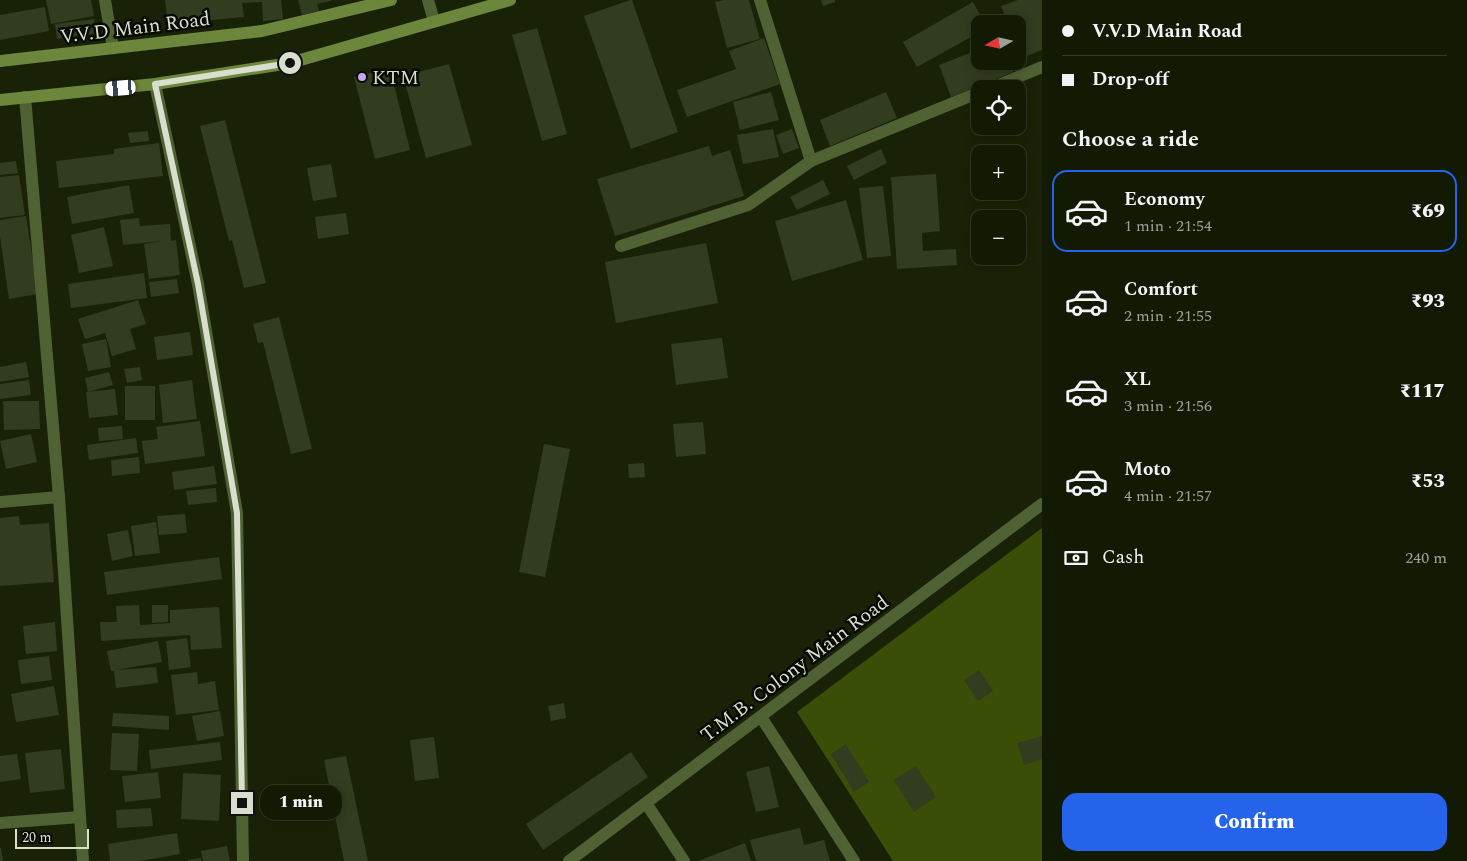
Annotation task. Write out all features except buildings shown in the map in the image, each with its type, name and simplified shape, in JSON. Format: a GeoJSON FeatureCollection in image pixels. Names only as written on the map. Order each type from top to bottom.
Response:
{"type":"FeatureCollection","features":[{"type":"Feature","properties":{"kind":"main road","name":"V.V.D Main Road"},"geometry":{"type":"LineString","coordinates":[[0,61],[262,31],[390,0]]}},
{"type":"Feature","properties":{"kind":"main road"},"geometry":{"type":"LineString","coordinates":[[0,100],[155,84],[290,63],[510,0]]}},
{"type":"Feature","properties":{"kind":"street"},"geometry":{"type":"LineString","coordinates":[[105,0],[113,48]]}},
{"type":"Feature","properties":{"kind":"street"},"geometry":{"type":"LineString","coordinates":[[428,0],[434,21]]}},
{"type":"Feature","properties":{"kind":"street"},"geometry":{"type":"LineString","coordinates":[[760,0],[811,161]]}},
{"type":"Feature","properties":{"kind":"street"},"geometry":{"type":"LineString","coordinates":[[1011,80],[1042,67]]}},
{"type":"Feature","properties":{"kind":"street"},"geometry":{"type":"LineString","coordinates":[[155,84],[198,284],[237,513],[243,861]]}},
{"type":"Feature","properties":{"kind":"street"},"geometry":{"type":"LineString","coordinates":[[621,246],[748,204],[811,161],[971,96]]}},
{"type":"Feature","properties":{"kind":"street"},"geometry":{"type":"LineString","coordinates":[[25,97],[59,497],[83,861]]}},
{"type":"Feature","properties":{"kind":"street"},"geometry":{"type":"LineString","coordinates":[[0,502],[59,497]]}},
{"type":"Feature","properties":{"kind":"street","name":"T.M.B. Colony Main Road"},"geometry":{"type":"LineString","coordinates":[[569,861],[1042,504]]}},
{"type":"Feature","properties":{"kind":"street"},"geometry":{"type":"LineString","coordinates":[[761,716],[854,861]]}},
{"type":"Feature","properties":{"kind":"street"},"geometry":{"type":"LineString","coordinates":[[646,803],[684,861]]}},
{"type":"Feature","properties":{"kind":"street"},"geometry":{"type":"LineString","coordinates":[[0,823],[80,817]]}},
{"type":"Feature","properties":{"kind":"green space"},"geometry":{"type":"Polygon","coordinates":[[[1042,528],[1042,861],[893,861],[797,712],[1042,528]]]}},
{"type":"Feature","properties":{"kind":"place","name":"KTM"},"geometry":{"type":"Point","coordinates":[362,77]}},
{"type":"Feature","properties":{"kind":"route"},"geometry":{"type":"LineString","coordinates":[[242,803],[237,513],[198,284],[155,84],[290,63]]}}]}
